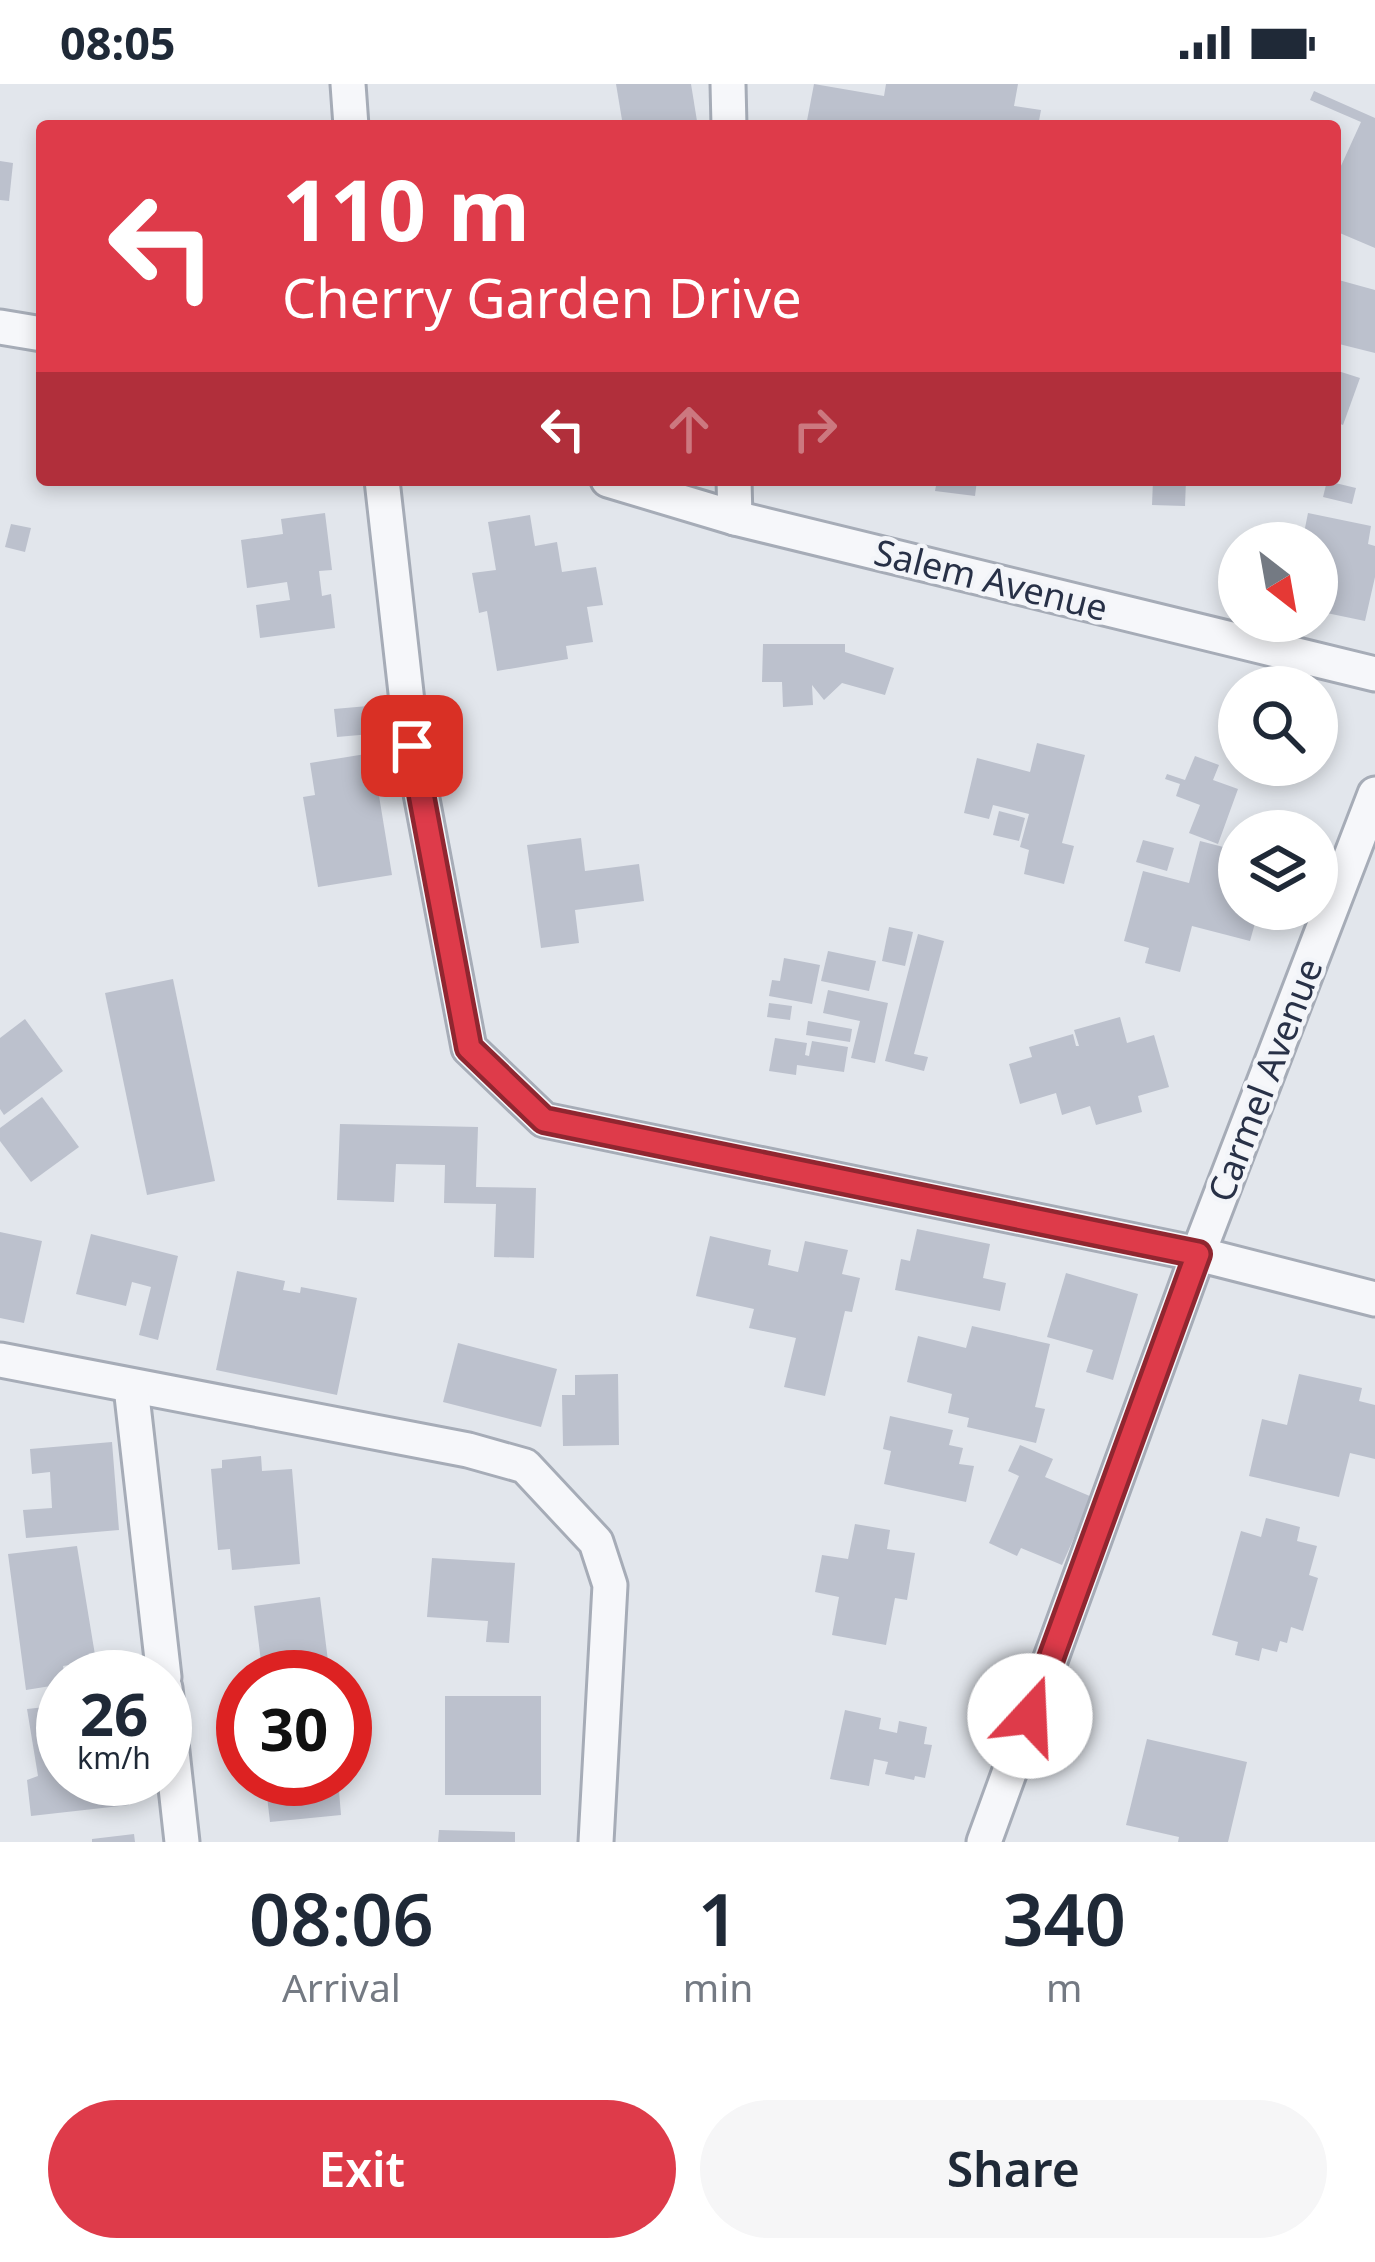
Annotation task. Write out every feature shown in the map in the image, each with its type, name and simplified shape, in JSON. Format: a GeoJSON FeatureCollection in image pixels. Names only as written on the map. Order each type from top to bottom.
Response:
{"type":"FeatureCollection","features":[{"type":"Feature","properties":{"kind":"street"},"geometry":{"type":"LineString","coordinates":[[347,84],[350,120]]}},
{"type":"Feature","properties":{"kind":"street"},"geometry":{"type":"LineString","coordinates":[[728,84],[729,120]]}},
{"type":"Feature","properties":{"kind":"street"},"geometry":{"type":"LineString","coordinates":[[0,327],[36,333]]}},
{"type":"Feature","properties":{"kind":"street"},"geometry":{"type":"LineString","coordinates":[[383,486],[412,746],[469,1048],[544,1120],[1198,1254],[1375,1299]]}},
{"type":"Feature","properties":{"kind":"street","name":"Salem Avenue"},"geometry":{"type":"LineString","coordinates":[[628,486],[735,518],[1375,674]]}},
{"type":"Feature","properties":{"kind":"street"},"geometry":{"type":"LineString","coordinates":[[734,486],[735,518]]}},
{"type":"Feature","properties":{"kind":"street","name":"Carmel Avenue"},"geometry":{"type":"LineString","coordinates":[[984,1842],[1198,1254],[1375,794]]}},
{"type":"Feature","properties":{"kind":"street"},"geometry":{"type":"LineString","coordinates":[[0,1360],[276,1411],[525,1466],[596,1542],[610,1585],[596,1842]]}},
{"type":"Feature","properties":{"kind":"street"},"geometry":{"type":"LineString","coordinates":[[130,1387],[161,1650]]}},
{"type":"Feature","properties":{"kind":"street"},"geometry":{"type":"LineString","coordinates":[[178,1806],[182,1842]]}},
{"type":"Feature","properties":{"kind":"building"},"geometry":{"type":"Polygon","coordinates":[[[616,84],[691,84],[697,120],[622,120],[616,84]]]}},
{"type":"Feature","properties":{"kind":"building"},"geometry":{"type":"Polygon","coordinates":[[[814,84],[884,96],[886,84],[1018,84],[1014,106],[1041,110],[1039,120],[807,120],[814,84]]]}},
{"type":"Feature","properties":{"kind":"building"},"geometry":{"type":"Polygon","coordinates":[[[1314,91],[1375,118],[1375,248],[1341,234],[1341,166],[1361,122],[1310,100],[1314,91]]]}},
{"type":"Feature","properties":{"kind":"building"},"geometry":{"type":"Polygon","coordinates":[[[0,161],[13,163],[9,201],[0,200],[0,161]]]}},
{"type":"Feature","properties":{"kind":"building"},"geometry":{"type":"Polygon","coordinates":[[[1341,281],[1375,290],[1375,353],[1341,344],[1341,281]]]}},
{"type":"Feature","properties":{"kind":"building"},"geometry":{"type":"Polygon","coordinates":[[[1341,372],[1360,378],[1341,424],[1341,372]]]}},
{"type":"Feature","properties":{"kind":"building"},"geometry":{"type":"Polygon","coordinates":[[[936,486],[976,486],[975,496],[935,491],[936,486]]]}},
{"type":"Feature","properties":{"kind":"building"},"geometry":{"type":"Polygon","coordinates":[[[1153,486],[1186,486],[1185,506],[1152,505],[1153,486]]]}},
{"type":"Feature","properties":{"kind":"building"},"geometry":{"type":"Polygon","coordinates":[[[1326,486],[1356,488],[1352,504],[1323,497],[1326,486]]]}},
{"type":"Feature","properties":{"kind":"building"},"geometry":{"type":"Polygon","coordinates":[[[325,513],[332,570],[319,571],[322,596],[331,594],[335,628],[260,638],[256,605],[290,600],[287,582],[247,588],[241,540],[283,534],[281,519],[325,513]]]}},
{"type":"Feature","properties":{"kind":"building"},"geometry":{"type":"Polygon","coordinates":[[[1308,513],[1371,526],[1368,544],[1375,546],[1375,577],[1365,621],[1338,615],[1338,522],[1306,522],[1308,513]]]}},
{"type":"Feature","properties":{"kind":"building"},"geometry":{"type":"Polygon","coordinates":[[[530,515],[535,546],[557,542],[562,572],[596,567],[603,605],[587,607],[593,642],[566,646],[568,659],[497,671],[487,611],[479,613],[472,573],[496,570],[488,522],[530,515]]]}},
{"type":"Feature","properties":{"kind":"building"},"geometry":{"type":"Polygon","coordinates":[[[11,524],[31,528],[25,552],[5,547],[11,524]]]}},
{"type":"Feature","properties":{"kind":"building"},"geometry":{"type":"Polygon","coordinates":[[[763,644],[845,644],[845,652],[894,668],[885,695],[842,683],[824,700],[812,685],[813,705],[783,707],[782,682],[762,682],[763,644]]]}},
{"type":"Feature","properties":{"kind":"building"},"geometry":{"type":"Polygon","coordinates":[[[368,706],[371,734],[337,737],[334,709],[368,706]]]}},
{"type":"Feature","properties":{"kind":"building"},"geometry":{"type":"Polygon","coordinates":[[[1037,743],[1085,755],[1062,843],[1074,846],[1064,884],[1024,874],[1029,850],[1020,847],[1029,814],[993,805],[989,819],[964,813],[977,758],[1030,772],[1037,743]]]}},
{"type":"Feature","properties":{"kind":"building"},"geometry":{"type":"Polygon","coordinates":[[[372,753],[392,875],[318,887],[303,797],[315,795],[310,763],[372,753]]]}},
{"type":"Feature","properties":{"kind":"building"},"geometry":{"type":"Polygon","coordinates":[[[1195,756],[1218,765],[1213,780],[1218,786],[1238,789],[1230,810],[1218,810],[1218,844],[1189,833],[1200,805],[1176,796],[1180,784],[1165,779],[1167,774],[1185,780],[1195,756]]]}},
{"type":"Feature","properties":{"kind":"building"},"geometry":{"type":"Polygon","coordinates":[[[999,811],[1025,818],[1019,841],[993,835],[999,811]]]}},
{"type":"Feature","properties":{"kind":"building"},"geometry":{"type":"Polygon","coordinates":[[[581,838],[585,871],[639,864],[644,901],[575,910],[579,943],[541,948],[527,845],[581,838]]]}},
{"type":"Feature","properties":{"kind":"building"},"geometry":{"type":"Polygon","coordinates":[[[1143,840],[1174,848],[1167,871],[1136,862],[1143,840]]]}},
{"type":"Feature","properties":{"kind":"building"},"geometry":{"type":"Polygon","coordinates":[[[1200,841],[1218,846],[1218,930],[1253,930],[1250,941],[1192,926],[1180,972],[1145,963],[1149,948],[1124,941],[1143,871],[1189,883],[1200,841]]]}},
{"type":"Feature","properties":{"kind":"building"},"geometry":{"type":"Polygon","coordinates":[[[889,927],[913,932],[905,966],[882,961],[889,927]]]}},
{"type":"Feature","properties":{"kind":"building"},"geometry":{"type":"Polygon","coordinates":[[[918,934],[944,941],[914,1054],[928,1057],[924,1071],[885,1061],[918,934]]]}},
{"type":"Feature","properties":{"kind":"building"},"geometry":{"type":"Polygon","coordinates":[[[828,951],[876,961],[869,991],[821,981],[828,951]]]}},
{"type":"Feature","properties":{"kind":"building"},"geometry":{"type":"Polygon","coordinates":[[[784,958],[820,965],[812,1004],[769,996],[772,980],[780,981],[784,958]]]}},
{"type":"Feature","properties":{"kind":"building"},"geometry":{"type":"Polygon","coordinates":[[[173,979],[215,1181],[147,1195],[105,993],[173,979]]]}},
{"type":"Feature","properties":{"kind":"building"},"geometry":{"type":"Polygon","coordinates":[[[828,990],[888,1003],[875,1063],[851,1058],[860,1021],[823,1013],[828,990]]]}},
{"type":"Feature","properties":{"kind":"building"},"geometry":{"type":"Polygon","coordinates":[[[769,1003],[792,1006],[790,1020],[767,1017],[769,1003]]]}},
{"type":"Feature","properties":{"kind":"building"},"geometry":{"type":"Polygon","coordinates":[[[1120,1017],[1127,1043],[1154,1035],[1169,1087],[1138,1096],[1142,1112],[1096,1125],[1090,1106],[1062,1115],[1056,1093],[1020,1104],[1009,1064],[1032,1057],[1029,1047],[1073,1034],[1079,1046],[1074,1030],[1120,1017]]]}},
{"type":"Feature","properties":{"kind":"building"},"geometry":{"type":"Polygon","coordinates":[[[25,1019],[63,1071],[4,1115],[0,1109],[0,1038],[25,1019]]]}},
{"type":"Feature","properties":{"kind":"building"},"geometry":{"type":"Polygon","coordinates":[[[808,1021],[852,1029],[850,1042],[806,1035],[808,1021]]]}},
{"type":"Feature","properties":{"kind":"building"},"geometry":{"type":"Polygon","coordinates":[[[775,1038],[807,1043],[805,1055],[809,1056],[812,1041],[848,1047],[844,1072],[797,1065],[796,1075],[769,1071],[775,1038]]]}},
{"type":"Feature","properties":{"kind":"building"},"geometry":{"type":"Polygon","coordinates":[[[42,1097],[79,1147],[31,1182],[0,1141],[0,1128],[42,1097]]]}},
{"type":"Feature","properties":{"kind":"building"},"geometry":{"type":"Polygon","coordinates":[[[340,1124],[478,1127],[476,1187],[536,1188],[534,1258],[494,1257],[496,1204],[444,1203],[445,1165],[396,1164],[394,1202],[337,1200],[340,1124]]]}},
{"type":"Feature","properties":{"kind":"building"},"geometry":{"type":"Polygon","coordinates":[[[917,1229],[990,1244],[983,1278],[1006,1283],[1000,1311],[895,1290],[901,1259],[910,1261],[917,1229]]]}},
{"type":"Feature","properties":{"kind":"building"},"geometry":{"type":"Polygon","coordinates":[[[0,1232],[42,1241],[24,1323],[0,1318],[0,1232]]]}},
{"type":"Feature","properties":{"kind":"building"},"geometry":{"type":"Polygon","coordinates":[[[91,1234],[178,1256],[158,1340],[139,1335],[151,1287],[132,1282],[126,1306],[76,1294],[91,1234]]]}},
{"type":"Feature","properties":{"kind":"building"},"geometry":{"type":"Polygon","coordinates":[[[710,1236],[771,1250],[768,1265],[798,1272],[805,1241],[848,1250],[842,1274],[860,1278],[852,1312],[845,1311],[825,1396],[784,1387],[796,1338],[749,1328],[754,1309],[696,1296],[710,1236]]]}},
{"type":"Feature","properties":{"kind":"building"},"geometry":{"type":"Polygon","coordinates":[[[237,1271],[285,1281],[283,1290],[300,1293],[301,1287],[357,1298],[337,1395],[216,1370],[237,1271]]]}},
{"type":"Feature","properties":{"kind":"building"},"geometry":{"type":"Polygon","coordinates":[[[1066,1273],[1138,1294],[1113,1380],[1086,1372],[1093,1350],[1047,1337],[1066,1273]]]}},
{"type":"Feature","properties":{"kind":"building"},"geometry":{"type":"Polygon","coordinates":[[[972,1326],[1050,1344],[1035,1407],[1045,1409],[1036,1443],[967,1427],[969,1418],[948,1413],[952,1394],[907,1382],[918,1336],[966,1348],[972,1326]]]}},
{"type":"Feature","properties":{"kind":"building"},"geometry":{"type":"Polygon","coordinates":[[[458,1343],[557,1369],[541,1427],[443,1402],[458,1343]]]}},
{"type":"Feature","properties":{"kind":"building"},"geometry":{"type":"Polygon","coordinates":[[[618,1374],[619,1445],[563,1446],[562,1395],[575,1395],[575,1375],[618,1374]]]}},
{"type":"Feature","properties":{"kind":"building"},"geometry":{"type":"Polygon","coordinates":[[[1299,1374],[1362,1388],[1359,1401],[1375,1405],[1375,1459],[1350,1453],[1339,1497],[1249,1476],[1262,1419],[1287,1425],[1299,1374]]]}},
{"type":"Feature","properties":{"kind":"building"},"geometry":{"type":"Polygon","coordinates":[[[890,1416],[953,1430],[949,1445],[963,1448],[959,1464],[974,1466],[966,1502],[884,1484],[891,1451],[883,1449],[890,1416]]]}},
{"type":"Feature","properties":{"kind":"building"},"geometry":{"type":"Polygon","coordinates":[[[112,1442],[119,1530],[26,1538],[23,1510],[52,1508],[50,1472],[32,1474],[30,1449],[112,1442]]]}},
{"type":"Feature","properties":{"kind":"building"},"geometry":{"type":"Polygon","coordinates":[[[1020,1445],[1053,1459],[1045,1477],[1092,1497],[1062,1565],[1021,1548],[1017,1556],[989,1543],[1019,1476],[1008,1471],[1020,1445]]]}},
{"type":"Feature","properties":{"kind":"building"},"geometry":{"type":"Polygon","coordinates":[[[261,1456],[262,1471],[292,1469],[300,1564],[232,1570],[230,1549],[218,1550],[211,1469],[222,1468],[222,1460],[261,1456]]]}},
{"type":"Feature","properties":{"kind":"building"},"geometry":{"type":"Polygon","coordinates":[[[1266,1518],[1300,1527],[1297,1541],[1317,1546],[1309,1575],[1318,1578],[1303,1631],[1291,1627],[1287,1643],[1280,1641],[1277,1652],[1262,1648],[1259,1661],[1235,1655],[1238,1642],[1212,1635],[1241,1531],[1261,1537],[1266,1518]]]}},
{"type":"Feature","properties":{"kind":"building"},"geometry":{"type":"Polygon","coordinates":[[[855,1524],[890,1530],[887,1549],[915,1553],[907,1600],[895,1598],[886,1645],[832,1635],[839,1597],[815,1592],[822,1555],[848,1559],[855,1524]]]}},
{"type":"Feature","properties":{"kind":"building"},"geometry":{"type":"Polygon","coordinates":[[[77,1546],[94,1650],[36,1650],[36,1688],[26,1690],[8,1554],[77,1546]]]}},
{"type":"Feature","properties":{"kind":"building"},"geometry":{"type":"Polygon","coordinates":[[[432,1558],[515,1563],[509,1643],[486,1642],[488,1621],[427,1617],[432,1558]]]}},
{"type":"Feature","properties":{"kind":"building"},"geometry":{"type":"Polygon","coordinates":[[[320,1597],[327,1650],[260,1650],[254,1606],[320,1597]]]}},
{"type":"Feature","properties":{"kind":"building"},"geometry":{"type":"Polygon","coordinates":[[[445,1696],[541,1696],[541,1795],[445,1795],[445,1696]]]}},
{"type":"Feature","properties":{"kind":"building"},"geometry":{"type":"Polygon","coordinates":[[[36,1708],[36,1764],[27,1709],[36,1708]]]}},
{"type":"Feature","properties":{"kind":"building"},"geometry":{"type":"Polygon","coordinates":[[[845,1710],[881,1718],[879,1729],[897,1733],[899,1721],[927,1727],[924,1744],[932,1745],[925,1778],[885,1774],[888,1762],[874,1759],[869,1786],[830,1779],[845,1710]]]}},
{"type":"Feature","properties":{"kind":"building"},"geometry":{"type":"Polygon","coordinates":[[[1147,1739],[1247,1762],[1228,1842],[1178,1842],[1179,1837],[1126,1825],[1147,1739]]]}},
{"type":"Feature","properties":{"kind":"building"},"geometry":{"type":"Polygon","coordinates":[[[36,1777],[36,1806],[120,1806],[31,1816],[27,1780],[36,1777]]]}},
{"type":"Feature","properties":{"kind":"building"},"geometry":{"type":"Polygon","coordinates":[[[268,1806],[340,1806],[341,1815],[270,1822],[268,1806]]]}},
{"type":"Feature","properties":{"kind":"building"},"geometry":{"type":"Polygon","coordinates":[[[439,1830],[515,1832],[515,1842],[438,1842],[439,1830]]]}},
{"type":"Feature","properties":{"kind":"building"},"geometry":{"type":"Polygon","coordinates":[[[134,1834],[135,1842],[92,1842],[92,1839],[134,1834]]]}},
{"type":"Feature","properties":{"kind":"route"},"geometry":{"type":"LineString","coordinates":[[412,746],[469,1048],[544,1120],[1198,1254],[1030,1716]]}}]}
